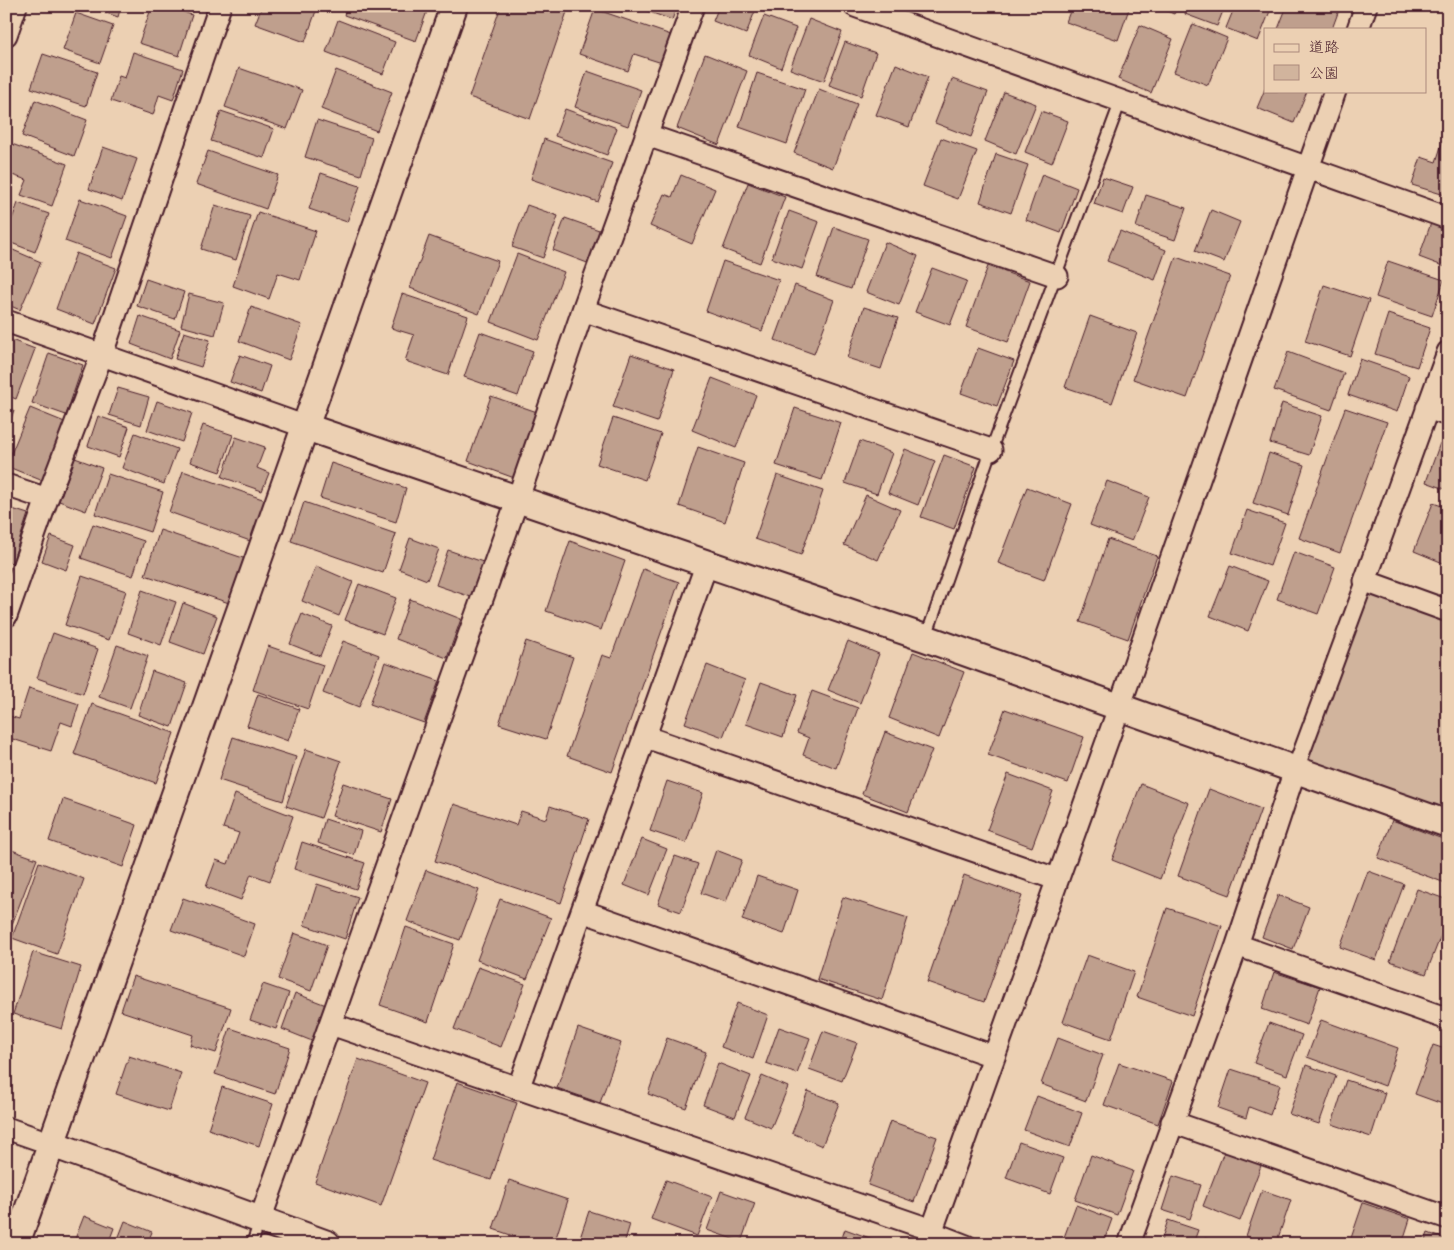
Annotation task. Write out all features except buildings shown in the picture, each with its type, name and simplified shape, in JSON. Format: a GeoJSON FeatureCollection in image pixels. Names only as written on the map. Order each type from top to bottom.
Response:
{"type":"FeatureCollection","features":[{"type":"Feature","properties":{"kind":"street"},"geometry":{"type":"LineString","coordinates":[[6,35],[16,6]]}},
{"type":"Feature","properties":{"kind":"street"},"geometry":{"type":"LineString","coordinates":[[6,616],[47,499],[102,354],[220,6]]}},
{"type":"Feature","properties":{"kind":"street"},"geometry":{"type":"LineString","coordinates":[[16,1244],[454,6]]}},
{"type":"Feature","properties":{"kind":"street"},"geometry":{"type":"LineString","coordinates":[[256,1232],[517,501],[583,310],[693,6]]}},
{"type":"Feature","properties":{"kind":"street"},"geometry":{"type":"LineString","coordinates":[[855,6],[1448,218]]}},
{"type":"Feature","properties":{"kind":"street"},"geometry":{"type":"LineString","coordinates":[[1358,28],[1366,6]]}},
{"type":"Feature","properties":{"kind":"street"},"geometry":{"type":"LineString","coordinates":[[929,1237],[1119,708],[1335,92]]}},
{"type":"Feature","properties":{"kind":"street"},"geometry":{"type":"LineString","coordinates":[[647,135],[1056,276]]}},
{"type":"Feature","properties":{"kind":"street"},"geometry":{"type":"LineString","coordinates":[[583,310],[991,450]]}},
{"type":"Feature","properties":{"kind":"street"},"geometry":{"type":"LineString","coordinates":[[6,321],[517,501],[707,563],[925,638],[1448,824]]}},
{"type":"Feature","properties":{"kind":"street"},"geometry":{"type":"LineString","coordinates":[[1129,1244],[1237,945],[1295,770],[1448,352]]}},
{"type":"Feature","properties":{"kind":"street"},"geometry":{"type":"LineString","coordinates":[[1427,408],[1448,416]]}},
{"type":"Feature","properties":{"kind":"street"},"geometry":{"type":"LineString","coordinates":[[6,485],[47,499]]}},
{"type":"Feature","properties":{"kind":"street"},"geometry":{"type":"LineString","coordinates":[[518,1089],[707,563]]}},
{"type":"Feature","properties":{"kind":"street"},"geometry":{"type":"LineString","coordinates":[[1365,581],[1448,611]]}},
{"type":"Feature","properties":{"kind":"street"},"geometry":{"type":"LineString","coordinates":[[646,737],[1056,879]]}},
{"type":"Feature","properties":{"kind":"street"},"geometry":{"type":"LineString","coordinates":[[582,911],[993,1056]]}},
{"type":"Feature","properties":{"kind":"street"},"geometry":{"type":"LineString","coordinates":[[1237,945],[1448,1019]]}},
{"type":"Feature","properties":{"kind":"street"},"geometry":{"type":"LineString","coordinates":[[331,1024],[518,1089],[929,1237],[968,1244]]}},
{"type":"Feature","properties":{"kind":"street"},"geometry":{"type":"LineString","coordinates":[[1172,1122],[1448,1218]]}},
{"type":"Feature","properties":{"kind":"street"},"geometry":{"type":"LineString","coordinates":[[6,1128],[52,1144],[256,1232],[327,1244]]}},
{"type":"Feature","properties":{"kind":"lane"},"geometry":{"type":"LineString","coordinates":[[925,638],[991,450],[1121,100]]}},
{"type":"Feature","properties":{"kind":"green space"},"geometry":{"type":"Polygon","coordinates":[[[1365,581],[1448,611],[1448,824],[1295,770],[1365,581]]]}}]}
